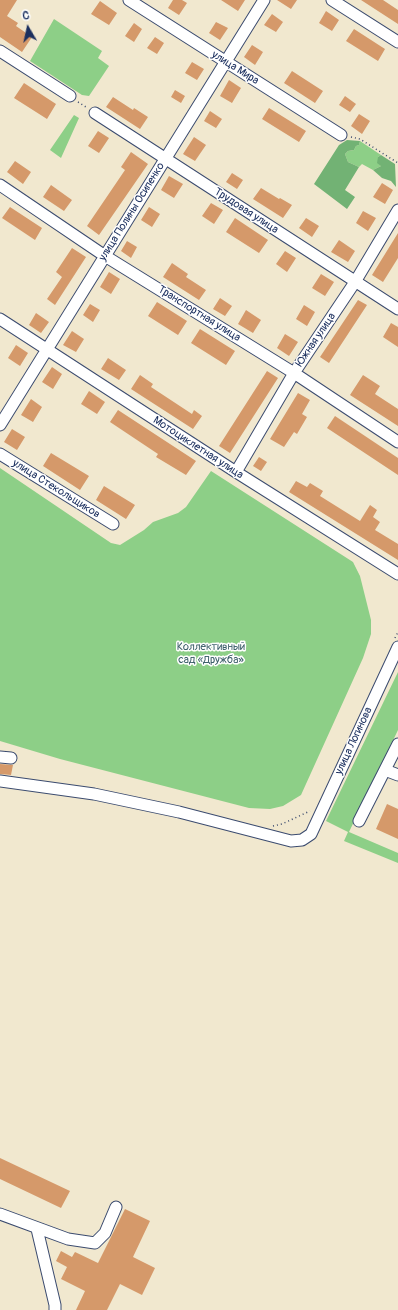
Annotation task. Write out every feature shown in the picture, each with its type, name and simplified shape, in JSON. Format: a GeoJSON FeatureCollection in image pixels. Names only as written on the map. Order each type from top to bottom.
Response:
{"type":"FeatureCollection","features":[{"type":"Feature","properties":{"kind":"street","name":"улица Мира"},"geometry":{"type":"LineString","coordinates":[[129,0],[341,135]]}},
{"type":"Feature","properties":{"kind":"street","name":"улица Полины Осипенко"},"geometry":{"type":"LineString","coordinates":[[0,425],[264,0]]}},
{"type":"Feature","properties":{"kind":"street"},"geometry":{"type":"LineString","coordinates":[[332,0],[398,42]]}},
{"type":"Feature","properties":{"kind":"street"},"geometry":{"type":"LineString","coordinates":[[0,51],[70,96]]}},
{"type":"Feature","properties":{"kind":"street","name":"Трудовая улица"},"geometry":{"type":"LineString","coordinates":[[95,112],[398,309]]}},
{"type":"Feature","properties":{"kind":"street","name":"Транспортная улица"},"geometry":{"type":"LineString","coordinates":[[0,185],[105,256],[294,373],[398,442]]}},
{"type":"Feature","properties":{"kind":"street","name":"Южная улица"},"geometry":{"type":"LineString","coordinates":[[236,472],[294,373],[355,282],[398,210]]}},
{"type":"Feature","properties":{"kind":"street","name":"Мотоциклетная улица"},"geometry":{"type":"LineString","coordinates":[[0,319],[236,472],[398,574]]}},
{"type":"Feature","properties":{"kind":"street","name":"улица Стекольщиков"},"geometry":{"type":"LineString","coordinates":[[0,454],[113,524]]}},
{"type":"Feature","properties":{"kind":"street","name":"улица Логинова"},"geometry":{"type":"LineString","coordinates":[[252,831],[292,841],[302,840],[311,834],[398,647]]}},
{"type":"Feature","properties":{"kind":"street"},"geometry":{"type":"LineString","coordinates":[[359,821],[398,744]]}},
{"type":"Feature","properties":{"kind":"street"},"geometry":{"type":"LineString","coordinates":[[385,770],[398,776]]}},
{"type":"Feature","properties":{"kind":"street"},"geometry":{"type":"LineString","coordinates":[[0,781],[94,794],[179,812],[252,831]]}},
{"type":"Feature","properties":{"kind":"street"},"geometry":{"type":"LineString","coordinates":[[0,1214],[68,1239],[95,1244],[105,1233],[116,1207]]}},
{"type":"Feature","properties":{"kind":"street"},"geometry":{"type":"LineString","coordinates":[[37,1228],[55,1310]]}},
{"type":"Feature","properties":{"kind":"path"},"geometry":{"type":"LineString","coordinates":[[70,96],[95,112]]}},
{"type":"Feature","properties":{"kind":"path"},"geometry":{"type":"LineString","coordinates":[[341,135],[360,139],[398,162]]}},
{"type":"Feature","properties":{"kind":"path"},"geometry":{"type":"LineString","coordinates":[[252,831],[282,824],[314,809]]}},
{"type":"Feature","properties":{"kind":"green space"},"geometry":{"type":"Polygon","coordinates":[[[54,19],[102,51],[98,58],[109,66],[89,96],[82,95],[30,61],[54,19]]]}},
{"type":"Feature","properties":{"kind":"green space"},"geometry":{"type":"Polygon","coordinates":[[[74,115],[79,118],[61,158],[50,150],[74,115]]]}},
{"type":"Feature","properties":{"kind":"green space"},"geometry":{"type":"Polygon","coordinates":[[[347,140],[360,141],[359,145],[356,146],[354,150],[348,151],[345,154],[348,162],[359,167],[345,190],[355,197],[347,209],[314,184],[339,145],[347,140]]]}},
{"type":"Feature","properties":{"kind":"green space"},"geometry":{"type":"Polygon","coordinates":[[[360,141],[381,155],[378,157],[381,166],[373,170],[362,164],[359,167],[348,162],[345,154],[348,151],[354,150],[356,146],[359,145],[360,141]]]}},
{"type":"Feature","properties":{"kind":"green space"},"geometry":{"type":"Polygon","coordinates":[[[381,155],[395,164],[396,187],[391,181],[382,178],[373,170],[381,166],[377,163],[378,157],[381,155]]]}},
{"type":"Feature","properties":{"kind":"green space","name":"Коллективный сад «Дружба»"},"geometry":{"type":"Polygon","coordinates":[[[0,468],[111,543],[120,545],[144,530],[153,522],[178,513],[186,507],[211,471],[353,562],[360,576],[371,620],[371,634],[363,658],[301,795],[283,806],[270,809],[249,808],[60,759],[0,741],[0,468]]]}},
{"type":"Feature","properties":{"kind":"green space"},"geometry":{"type":"Polygon","coordinates":[[[398,672],[398,730],[349,832],[398,853],[398,863],[344,841],[348,832],[326,821],[398,672]]]}},
{"type":"Feature","properties":{"kind":"building"},"geometry":{"type":"Polygon","coordinates":[[[0,0],[17,0],[7,16],[18,23],[16,26],[32,37],[22,52],[0,37],[0,0]]]}},
{"type":"Feature","properties":{"kind":"building"},"geometry":{"type":"Polygon","coordinates":[[[173,0],[182,0],[187,3],[179,15],[168,8],[173,0]]]}},
{"type":"Feature","properties":{"kind":"building"},"geometry":{"type":"Polygon","coordinates":[[[221,0],[245,0],[238,11],[221,0]]]}},
{"type":"Feature","properties":{"kind":"building"},"geometry":{"type":"Polygon","coordinates":[[[277,0],[297,0],[291,9],[277,0]]]}},
{"type":"Feature","properties":{"kind":"building"},"geometry":{"type":"Polygon","coordinates":[[[361,0],[383,0],[398,10],[398,24],[361,0]]]}},
{"type":"Feature","properties":{"kind":"building"},"geometry":{"type":"Polygon","coordinates":[[[100,1],[117,13],[109,25],[91,14],[100,1]]]}},
{"type":"Feature","properties":{"kind":"building"},"geometry":{"type":"Polygon","coordinates":[[[326,11],[339,20],[332,31],[319,23],[326,11]]]}},
{"type":"Feature","properties":{"kind":"building"},"geometry":{"type":"Polygon","coordinates":[[[272,14],[283,22],[276,32],[264,25],[272,14]]]}},
{"type":"Feature","properties":{"kind":"building"},"geometry":{"type":"Polygon","coordinates":[[[216,22],[228,28],[220,40],[209,33],[216,22]]]}},
{"type":"Feature","properties":{"kind":"building"},"geometry":{"type":"Polygon","coordinates":[[[134,23],[142,29],[134,42],[125,36],[134,23]]]}},
{"type":"Feature","properties":{"kind":"building"},"geometry":{"type":"Polygon","coordinates":[[[354,29],[385,49],[378,61],[346,41],[354,29]]]}},
{"type":"Feature","properties":{"kind":"building"},"geometry":{"type":"Polygon","coordinates":[[[155,37],[164,43],[157,54],[147,48],[155,37]]]}},
{"type":"Feature","properties":{"kind":"building"},"geometry":{"type":"Polygon","coordinates":[[[252,45],[263,52],[255,65],[244,57],[252,45]]]}},
{"type":"Feature","properties":{"kind":"building"},"geometry":{"type":"Polygon","coordinates":[[[192,62],[204,69],[197,80],[185,73],[192,62]]]}},
{"type":"Feature","properties":{"kind":"building"},"geometry":{"type":"Polygon","coordinates":[[[292,71],[323,91],[315,103],[284,83],[292,71]]]}},
{"type":"Feature","properties":{"kind":"building"},"geometry":{"type":"Polygon","coordinates":[[[229,80],[241,88],[232,103],[220,96],[229,80]]]}},
{"type":"Feature","properties":{"kind":"building"},"geometry":{"type":"Polygon","coordinates":[[[24,83],[56,104],[47,119],[14,98],[24,83]]]}},
{"type":"Feature","properties":{"kind":"building"},"geometry":{"type":"Polygon","coordinates":[[[175,90],[185,96],[181,103],[171,97],[175,90]]]}},
{"type":"Feature","properties":{"kind":"building"},"geometry":{"type":"Polygon","coordinates":[[[345,96],[356,104],[350,112],[339,105],[345,96]]]}},
{"type":"Feature","properties":{"kind":"building"},"geometry":{"type":"Polygon","coordinates":[[[113,97],[133,110],[134,108],[148,117],[140,129],[106,107],[113,97]]]}},
{"type":"Feature","properties":{"kind":"building"},"geometry":{"type":"Polygon","coordinates":[[[269,108],[306,131],[299,142],[262,119],[269,108]]]}},
{"type":"Feature","properties":{"kind":"building"},"geometry":{"type":"Polygon","coordinates":[[[210,111],[222,119],[216,128],[204,121],[210,111]]]}},
{"type":"Feature","properties":{"kind":"building"},"geometry":{"type":"Polygon","coordinates":[[[359,114],[370,121],[362,134],[351,126],[359,114]]]}},
{"type":"Feature","properties":{"kind":"building"},"geometry":{"type":"Polygon","coordinates":[[[98,131],[109,138],[99,153],[88,146],[98,131]]]}},
{"type":"Feature","properties":{"kind":"building"},"geometry":{"type":"Polygon","coordinates":[[[194,137],[206,145],[195,161],[183,154],[194,137]]]}},
{"type":"Feature","properties":{"kind":"building"},"geometry":{"type":"Polygon","coordinates":[[[131,152],[148,164],[99,235],[87,226],[125,170],[121,167],[131,152]]]}},
{"type":"Feature","properties":{"kind":"building"},"geometry":{"type":"Polygon","coordinates":[[[15,161],[31,172],[23,184],[7,172],[15,161]]]}},
{"type":"Feature","properties":{"kind":"building"},"geometry":{"type":"Polygon","coordinates":[[[232,173],[243,180],[237,189],[226,182],[232,173]]]}},
{"type":"Feature","properties":{"kind":"building"},"geometry":{"type":"Polygon","coordinates":[[[169,176],[183,184],[174,198],[161,190],[169,176]]]}},
{"type":"Feature","properties":{"kind":"building"},"geometry":{"type":"Polygon","coordinates":[[[382,183],[393,190],[385,204],[373,197],[382,183]]]}},
{"type":"Feature","properties":{"kind":"building"},"geometry":{"type":"Polygon","coordinates":[[[51,185],[72,200],[64,211],[43,197],[51,185]]]}},
{"type":"Feature","properties":{"kind":"building"},"geometry":{"type":"Polygon","coordinates":[[[261,188],[292,205],[283,218],[253,199],[261,188]]]}},
{"type":"Feature","properties":{"kind":"building"},"geometry":{"type":"Polygon","coordinates":[[[211,203],[223,210],[214,224],[202,216],[211,203]]]}},
{"type":"Feature","properties":{"kind":"building"},"geometry":{"type":"Polygon","coordinates":[[[10,207],[42,228],[35,240],[2,218],[10,207]]]}},
{"type":"Feature","properties":{"kind":"building"},"geometry":{"type":"Polygon","coordinates":[[[149,207],[160,214],[152,227],[141,220],[149,207]]]}},
{"type":"Feature","properties":{"kind":"building"},"geometry":{"type":"Polygon","coordinates":[[[363,211],[376,218],[368,231],[356,223],[363,211]]]}},
{"type":"Feature","properties":{"kind":"building"},"geometry":{"type":"Polygon","coordinates":[[[235,218],[268,240],[259,253],[226,232],[235,218]]]}},
{"type":"Feature","properties":{"kind":"building"},"geometry":{"type":"Polygon","coordinates":[[[306,218],[319,226],[312,237],[299,228],[306,218]]]}},
{"type":"Feature","properties":{"kind":"building"},"geometry":{"type":"Polygon","coordinates":[[[398,233],[398,258],[383,282],[372,275],[398,233]]]}},
{"type":"Feature","properties":{"kind":"building"},"geometry":{"type":"Polygon","coordinates":[[[339,240],[355,251],[348,262],[331,252],[339,240]]]}},
{"type":"Feature","properties":{"kind":"building"},"geometry":{"type":"Polygon","coordinates":[[[127,241],[137,247],[131,258],[121,251],[127,241]]]}},
{"type":"Feature","properties":{"kind":"building"},"geometry":{"type":"Polygon","coordinates":[[[72,248],[86,257],[55,305],[47,299],[62,277],[56,272],[72,248]]]}},
{"type":"Feature","properties":{"kind":"building"},"geometry":{"type":"Polygon","coordinates":[[[285,251],[296,258],[287,272],[276,264],[285,251]]]}},
{"type":"Feature","properties":{"kind":"building"},"geometry":{"type":"Polygon","coordinates":[[[172,263],[188,274],[186,277],[206,290],[199,300],[163,277],[172,263]]]}},
{"type":"Feature","properties":{"kind":"building"},"geometry":{"type":"Polygon","coordinates":[[[109,272],[120,279],[111,294],[100,287],[109,272]]]}},
{"type":"Feature","properties":{"kind":"building"},"geometry":{"type":"Polygon","coordinates":[[[321,274],[334,282],[325,296],[312,288],[321,274]]]}},
{"type":"Feature","properties":{"kind":"building"},"geometry":{"type":"Polygon","coordinates":[[[220,298],[232,306],[225,316],[213,309],[220,298]]]}},
{"type":"Feature","properties":{"kind":"building"},"geometry":{"type":"Polygon","coordinates":[[[358,300],[367,305],[329,363],[320,357],[358,300]]]}},
{"type":"Feature","properties":{"kind":"building"},"geometry":{"type":"Polygon","coordinates":[[[157,302],[187,321],[178,335],[148,316],[157,302]]]}},
{"type":"Feature","properties":{"kind":"building"},"geometry":{"type":"Polygon","coordinates":[[[90,304],[100,310],[93,322],[83,315],[90,304]]]}},
{"type":"Feature","properties":{"kind":"building"},"geometry":{"type":"Polygon","coordinates":[[[304,305],[315,312],[307,326],[296,319],[304,305]]]}},
{"type":"Feature","properties":{"kind":"building"},"geometry":{"type":"Polygon","coordinates":[[[246,310],[261,320],[253,333],[238,324],[246,310]]]}},
{"type":"Feature","properties":{"kind":"building"},"geometry":{"type":"Polygon","coordinates":[[[36,313],[49,322],[41,333],[29,325],[36,313]]]}},
{"type":"Feature","properties":{"kind":"building"},"geometry":{"type":"Polygon","coordinates":[[[391,323],[398,327],[398,347],[383,337],[391,323]]]}},
{"type":"Feature","properties":{"kind":"building"},"geometry":{"type":"Polygon","coordinates":[[[200,329],[235,351],[226,365],[191,343],[200,329]]]}},
{"type":"Feature","properties":{"kind":"building"},"geometry":{"type":"Polygon","coordinates":[[[72,331],[84,339],[76,352],[63,345],[72,331]]]}},
{"type":"Feature","properties":{"kind":"building"},"geometry":{"type":"Polygon","coordinates":[[[285,334],[298,342],[289,356],[277,348],[285,334]]]}},
{"type":"Feature","properties":{"kind":"building"},"geometry":{"type":"Polygon","coordinates":[[[16,345],[28,353],[20,366],[8,358],[16,345]]]}},
{"type":"Feature","properties":{"kind":"building"},"geometry":{"type":"Polygon","coordinates":[[[108,358],[126,370],[119,380],[101,369],[108,358]]]}},
{"type":"Feature","properties":{"kind":"building"},"geometry":{"type":"Polygon","coordinates":[[[52,367],[62,374],[53,389],[42,382],[52,367]]]}},
{"type":"Feature","properties":{"kind":"building"},"geometry":{"type":"Polygon","coordinates":[[[267,371],[278,378],[230,453],[219,446],[267,371]]]}},
{"type":"Feature","properties":{"kind":"building"},"geometry":{"type":"Polygon","coordinates":[[[140,375],[153,384],[151,387],[192,414],[194,410],[202,416],[193,429],[131,389],[140,375]]]}},
{"type":"Feature","properties":{"kind":"building"},"geometry":{"type":"Polygon","coordinates":[[[363,375],[380,386],[375,394],[398,409],[398,426],[350,395],[363,375]]]}},
{"type":"Feature","properties":{"kind":"building"},"geometry":{"type":"Polygon","coordinates":[[[89,391],[105,402],[97,414],[81,404],[89,391]]]}},
{"type":"Feature","properties":{"kind":"building"},"geometry":{"type":"Polygon","coordinates":[[[298,393],[310,400],[302,414],[307,417],[297,434],[294,432],[284,447],[270,439],[298,393]]]}},
{"type":"Feature","properties":{"kind":"building"},"geometry":{"type":"Polygon","coordinates":[[[31,399],[42,407],[33,422],[21,415],[31,399]]]}},
{"type":"Feature","properties":{"kind":"building"},"geometry":{"type":"Polygon","coordinates":[[[118,410],[196,461],[186,475],[156,457],[158,454],[110,422],[118,410]]]}},
{"type":"Feature","properties":{"kind":"building"},"geometry":{"type":"Polygon","coordinates":[[[335,416],[398,458],[398,475],[327,428],[335,416]]]}},
{"type":"Feature","properties":{"kind":"building"},"geometry":{"type":"Polygon","coordinates":[[[12,429],[25,437],[17,450],[4,442],[12,429]]]}},
{"type":"Feature","properties":{"kind":"building"},"geometry":{"type":"Polygon","coordinates":[[[51,453],[89,476],[80,490],[43,466],[51,453]]]}},
{"type":"Feature","properties":{"kind":"building"},"geometry":{"type":"Polygon","coordinates":[[[259,457],[267,462],[261,471],[253,466],[259,457]]]}},
{"type":"Feature","properties":{"kind":"building"},"geometry":{"type":"Polygon","coordinates":[[[296,481],[307,487],[310,483],[323,491],[320,496],[360,521],[370,505],[377,510],[373,517],[380,522],[375,530],[398,544],[398,560],[289,492],[296,481]]]}},
{"type":"Feature","properties":{"kind":"building"},"geometry":{"type":"Polygon","coordinates":[[[104,486],[135,505],[126,519],[96,500],[104,486]]]}},
{"type":"Feature","properties":{"kind":"building"},"geometry":{"type":"Polygon","coordinates":[[[0,764],[13,765],[11,775],[0,774],[0,764]]]}},
{"type":"Feature","properties":{"kind":"building"},"geometry":{"type":"Polygon","coordinates":[[[387,804],[398,809],[398,839],[376,829],[387,804]]]}},
{"type":"Feature","properties":{"kind":"building"},"geometry":{"type":"Polygon","coordinates":[[[0,1158],[70,1191],[61,1208],[0,1179],[0,1158]]]}},
{"type":"Feature","properties":{"kind":"building"},"geometry":{"type":"Polygon","coordinates":[[[125,1209],[150,1221],[133,1257],[155,1268],[142,1295],[120,1284],[107,1310],[76,1310],[85,1291],[61,1279],[67,1267],[56,1261],[61,1251],[72,1257],[75,1252],[98,1263],[125,1209]]]}}]}
